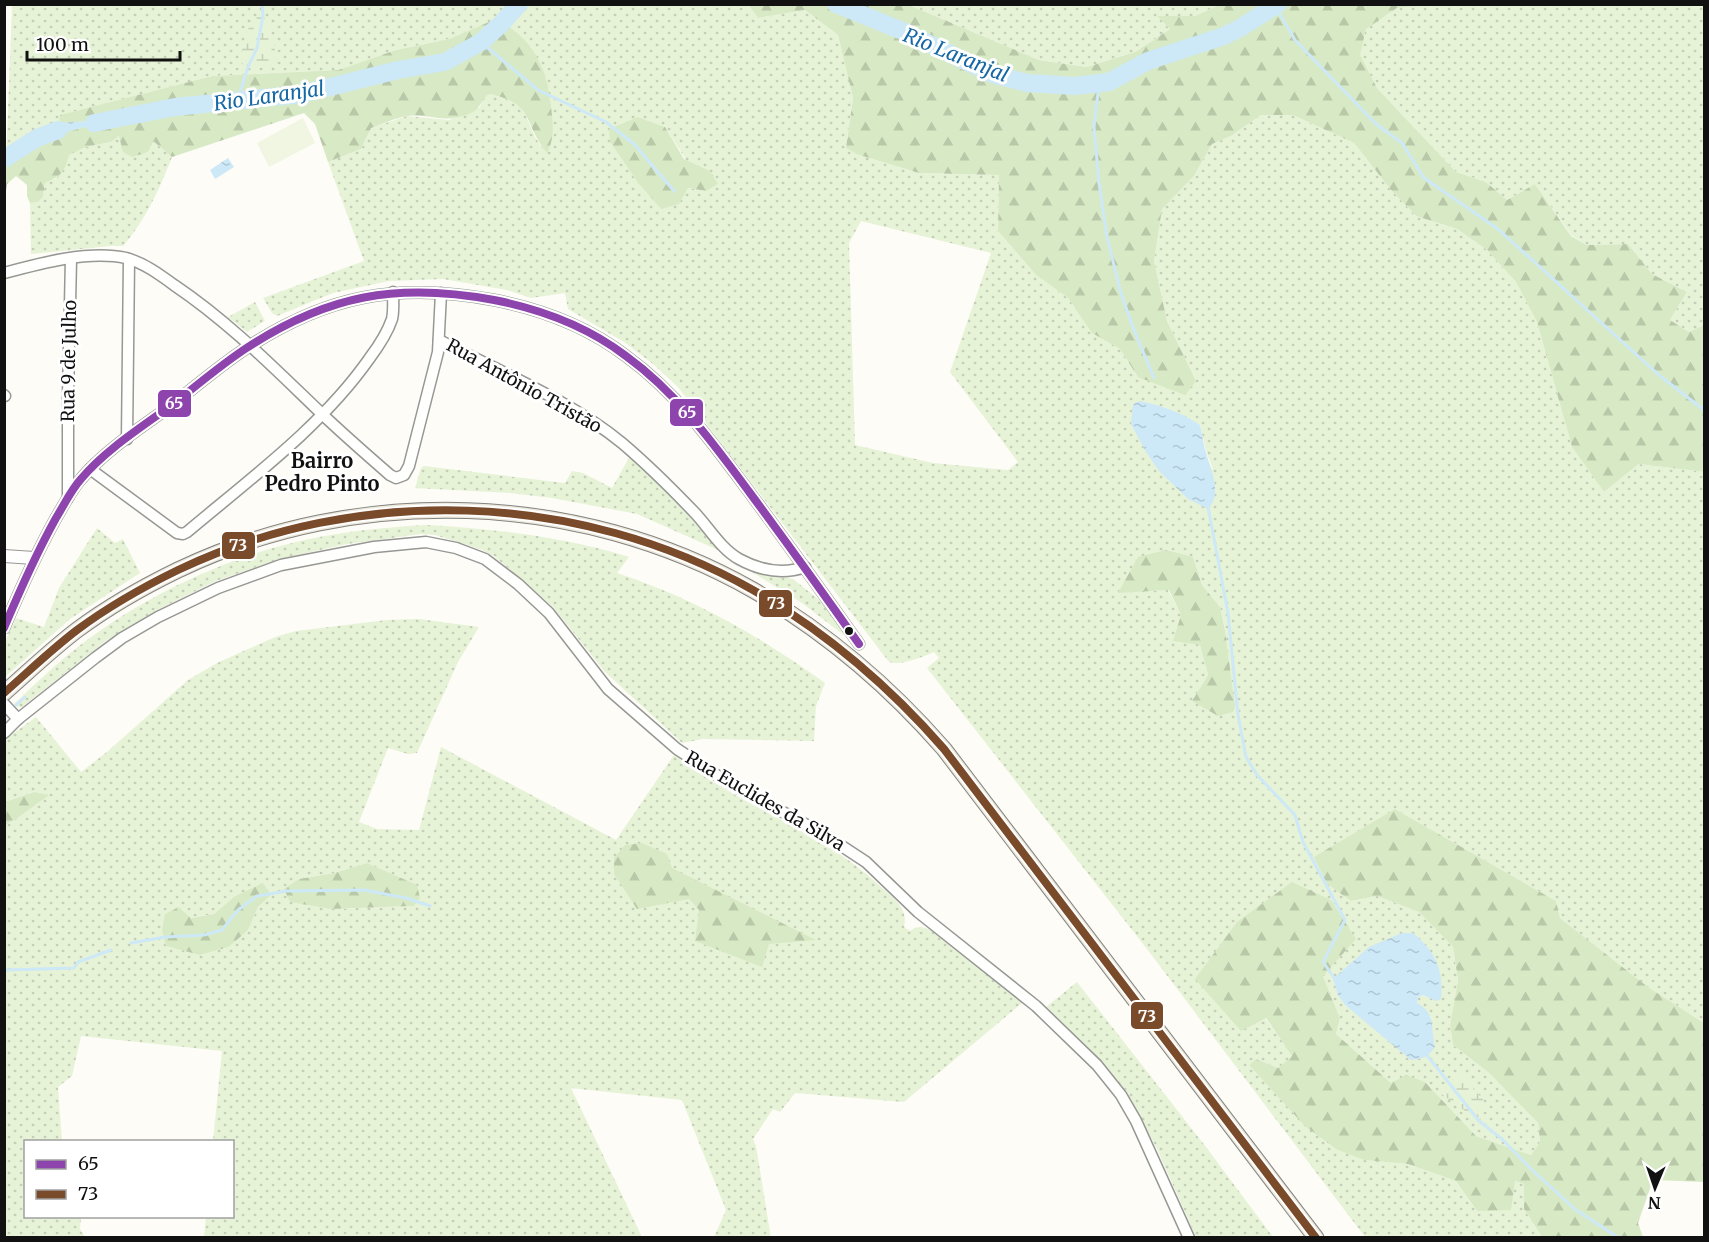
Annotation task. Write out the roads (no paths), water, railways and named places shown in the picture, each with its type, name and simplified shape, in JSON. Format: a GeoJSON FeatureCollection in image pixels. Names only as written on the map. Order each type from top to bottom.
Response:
{"type":"FeatureCollection","features":[{"type":"Feature","properties":{"kind":"main road"},"geometry":{"type":"LineString","coordinates":[[4,693],[76,631],[109,609],[178,570],[256,540],[344,519],[428,510],[512,513],[595,528],[676,553],[733,580],[788,612],[839,647],[908,709],[944,749],[1316,1238]]}},
{"type":"Feature","properties":{"kind":"street"},"geometry":{"type":"LineString","coordinates":[[4,273],[42,263],[105,256],[129,259],[147,267],[188,294],[251,345],[322,414],[390,475],[398,478],[409,466],[436,362],[441,292]]}},
{"type":"Feature","properties":{"kind":"street","name":"Rua 9 de Julho"},"geometry":{"type":"LineString","coordinates":[[68,499],[71,259]]}},
{"type":"Feature","properties":{"kind":"street"},"geometry":{"type":"LineString","coordinates":[[127,440],[129,259]]}},
{"type":"Feature","properties":{"kind":"street"},"geometry":{"type":"LineString","coordinates":[[90,470],[177,532],[183,534],[188,532],[322,414],[360,370],[386,334],[393,314],[393,292]]}},
{"type":"Feature","properties":{"kind":"street"},"geometry":{"type":"LineString","coordinates":[[4,628],[34,558],[81,479],[127,440],[251,345],[315,312],[352,299],[393,292],[441,292],[534,309],[591,335],[625,355],[649,374],[694,419],[805,567],[859,644]]}},
{"type":"Feature","properties":{"kind":"street","name":"Rua Antônio Tristão"},"geometry":{"type":"LineString","coordinates":[[439,340],[574,409],[601,427],[660,479],[728,551],[740,560],[780,572],[791,572],[805,567]]}},
{"type":"Feature","properties":{"kind":"street"},"geometry":{"type":"LineString","coordinates":[[68,462],[81,479]]}},
{"type":"Feature","properties":{"kind":"street","name":"Rua Euclides da Silva"},"geometry":{"type":"LineString","coordinates":[[4,733],[18,719],[104,651],[158,617],[218,588],[281,566],[374,547],[426,542],[456,548],[485,559],[549,612],[608,689],[670,743],[724,780],[825,835],[859,858],[918,912],[1036,1006],[1074,1042],[1105,1074],[1129,1107],[1189,1238]]}},
{"type":"Feature","properties":{"kind":"street"},"geometry":{"type":"LineString","coordinates":[[4,556],[34,558]]}},
{"type":"Feature","properties":{"kind":"street"},"geometry":{"type":"LineString","coordinates":[[4,704],[18,719]]}},
{"type":"Feature","properties":{"kind":"water"},"geometry":{"type":"Polygon","coordinates":[[[116,119],[37,142],[36,133],[59,123],[116,119]]]}},
{"type":"Feature","properties":{"kind":"water"},"geometry":{"type":"Polygon","coordinates":[[[228,158],[234,167],[215,179],[210,170],[228,158]]]}},
{"type":"Feature","properties":{"kind":"water"},"geometry":{"type":"Polygon","coordinates":[[[1140,401],[1186,416],[1200,425],[1215,487],[1213,503],[1208,509],[1188,499],[1159,471],[1146,452],[1131,424],[1133,404],[1140,401]]]}},
{"type":"Feature","properties":{"kind":"water"},"geometry":{"type":"Polygon","coordinates":[[[1402,933],[1413,933],[1427,947],[1439,970],[1442,988],[1441,999],[1436,1001],[1423,995],[1418,997],[1417,1003],[1430,1016],[1435,1047],[1425,1057],[1411,1060],[1345,1005],[1338,995],[1333,979],[1369,947],[1402,933]]]}},
{"type":"Feature","properties":{"kind":"waterway"},"geometry":{"type":"LineString","coordinates":[[237,101],[257,48],[263,16],[262,4]]}},
{"type":"Feature","properties":{"kind":"waterway","name":"Rio Laranjal"},"geometry":{"type":"LineString","coordinates":[[94,123],[175,107],[302,94],[398,70],[445,62],[481,42],[519,4]]}},
{"type":"Feature","properties":{"kind":"waterway","name":"Rio Laranjal"},"geometry":{"type":"LineString","coordinates":[[836,4],[905,32],[992,74],[1027,83],[1075,86],[1109,82],[1148,61],[1224,36],[1278,4]]}},
{"type":"Feature","properties":{"kind":"waterway"},"geometry":{"type":"LineString","coordinates":[[1275,6],[1295,40],[1376,124],[1402,143],[1424,178],[1498,229],[1660,376],[1704,410]]}},
{"type":"Feature","properties":{"kind":"waterway"},"geometry":{"type":"LineString","coordinates":[[481,42],[538,90],[606,122],[634,144],[674,191]]}},
{"type":"Feature","properties":{"kind":"waterway"},"geometry":{"type":"LineString","coordinates":[[1099,84],[1094,127],[1107,237],[1120,290],[1154,378]]}},
{"type":"Feature","properties":{"kind":"waterway","name":"Rio Laranjal"},"geometry":{"type":"LineString","coordinates":[[4,159],[37,138],[58,130]]}},
{"type":"Feature","properties":{"kind":"waterway"},"geometry":{"type":"LineString","coordinates":[[1208,507],[1228,613],[1238,715],[1246,757],[1257,775],[1295,815],[1303,842],[1345,920],[1323,962],[1335,979]]}},
{"type":"Feature","properties":{"kind":"waterway"},"geometry":{"type":"LineString","coordinates":[[16,705],[25,697]]}},
{"type":"Feature","properties":{"kind":"waterway"},"geometry":{"type":"LineString","coordinates":[[131,943],[165,937],[204,935],[222,930],[238,910],[257,896],[287,891],[364,890],[406,898],[430,906]]}},
{"type":"Feature","properties":{"kind":"waterway"},"geometry":{"type":"LineString","coordinates":[[4,970],[74,968],[78,962],[111,950]]}},
{"type":"Feature","properties":{"kind":"waterway"},"geometry":{"type":"LineString","coordinates":[[1426,1054],[1479,1121],[1502,1139],[1576,1210],[1619,1238]]}},
{"type":"Feature","properties":{"kind":"district","name":"Bairro Pedro Pinto"},"geometry":{"type":"Point","coordinates":[322,472]}}]}
